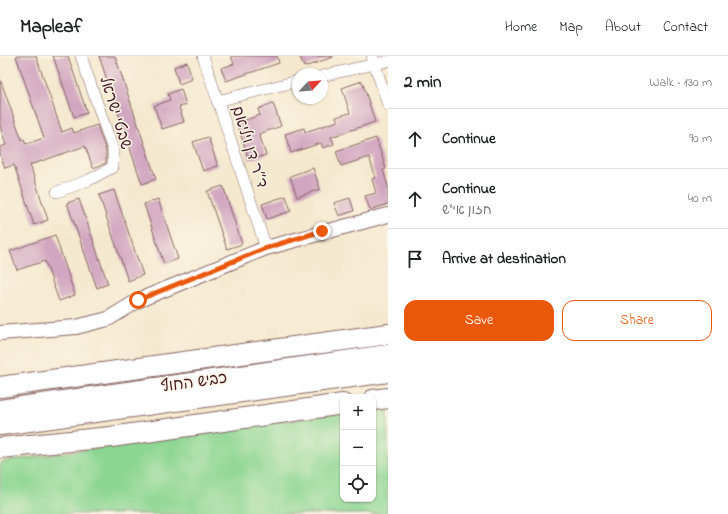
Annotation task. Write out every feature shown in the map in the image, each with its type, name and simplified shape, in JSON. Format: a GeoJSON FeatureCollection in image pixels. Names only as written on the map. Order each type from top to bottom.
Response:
{"type":"FeatureCollection","features":[{"type":"Feature","properties":{"kind":"highway"},"geometry":{"type":"LineString","coordinates":[[0,387],[388,334]]}},
{"type":"Feature","properties":{"kind":"highway","name":"כביש החוף"},"geometry":{"type":"LineString","coordinates":[[0,410],[388,355]]}},
{"type":"Feature","properties":{"kind":"highway","name":"כביש החוף"},"geometry":{"type":"LineString","coordinates":[[0,425],[388,372]]}},
{"type":"Feature","properties":{"kind":"highway"},"geometry":{"type":"LineString","coordinates":[[376,400],[388,398]]}},
{"type":"Feature","properties":{"kind":"highway"},"geometry":{"type":"LineString","coordinates":[[0,448],[111,437],[340,404]]}},
{"type":"Feature","properties":{"kind":"street","name":"שבטי ישראל"},"geometry":{"type":"LineString","coordinates":[[57,192],[89,180],[113,167],[113,150],[81,56]]}},
{"type":"Feature","properties":{"kind":"street","name":"ד״ר דן ויליאם"},"geometry":{"type":"LineString","coordinates":[[203,56],[266,248]]}},
{"type":"Feature","properties":{"kind":"street"},"geometry":{"type":"LineString","coordinates":[[328,74],[373,61],[388,61]]}},
{"type":"Feature","properties":{"kind":"street"},"geometry":{"type":"LineString","coordinates":[[373,61],[388,105]]}},
{"type":"Feature","properties":{"kind":"street"},"geometry":{"type":"LineString","coordinates":[[217,101],[292,82]]}},
{"type":"Feature","properties":{"kind":"street"},"geometry":{"type":"LineString","coordinates":[[0,333],[76,327],[108,318],[138,300],[266,248],[388,215]]}},
{"type":"Feature","properties":{"kind":"green space"},"geometry":{"type":"Polygon","coordinates":[[[388,409],[388,514],[0,514],[0,462],[274,422],[340,414],[340,502],[376,502],[376,410],[388,409]]]}},
{"type":"Feature","properties":{"kind":"building"},"geometry":{"type":"Polygon","coordinates":[[[16,56],[36,56],[62,132],[72,128],[74,133],[97,125],[106,151],[106,163],[93,168],[85,146],[30,165],[48,220],[34,225],[14,165],[5,168],[0,154],[0,147],[6,145],[0,126],[0,79],[22,140],[24,139],[26,144],[44,138],[16,56]]]}},
{"type":"Feature","properties":{"kind":"building"},"geometry":{"type":"Polygon","coordinates":[[[53,56],[68,56],[87,113],[74,117],[53,56]]]}},
{"type":"Feature","properties":{"kind":"building"},"geometry":{"type":"Polygon","coordinates":[[[99,56],[115,56],[156,179],[142,184],[99,56]]]}},
{"type":"Feature","properties":{"kind":"building"},"geometry":{"type":"Polygon","coordinates":[[[231,56],[277,56],[279,63],[226,81],[221,68],[234,64],[231,56]]]}},
{"type":"Feature","properties":{"kind":"building"},"geometry":{"type":"Polygon","coordinates":[[[300,56],[333,56],[333,57],[304,67],[300,56]]]}},
{"type":"Feature","properties":{"kind":"building"},"geometry":{"type":"Polygon","coordinates":[[[187,62],[192,79],[179,84],[174,67],[187,62]]]}},
{"type":"Feature","properties":{"kind":"building"},"geometry":{"type":"Polygon","coordinates":[[[362,81],[375,122],[331,137],[334,144],[323,148],[321,143],[291,153],[285,134],[304,128],[305,132],[338,121],[336,117],[350,113],[342,88],[362,81]]]}},
{"type":"Feature","properties":{"kind":"building"},"geometry":{"type":"Polygon","coordinates":[[[181,89],[186,105],[179,107],[184,122],[162,129],[154,106],[170,100],[168,94],[181,89]]]}},
{"type":"Feature","properties":{"kind":"building"},"geometry":{"type":"Polygon","coordinates":[[[273,103],[281,126],[259,134],[266,155],[249,160],[237,123],[260,115],[258,109],[273,103]]]}},
{"type":"Feature","properties":{"kind":"building"},"geometry":{"type":"Polygon","coordinates":[[[208,137],[218,166],[203,171],[193,142],[208,137]]]}},
{"type":"Feature","properties":{"kind":"building"},"geometry":{"type":"Polygon","coordinates":[[[376,138],[386,169],[383,170],[388,186],[388,204],[370,210],[365,196],[376,193],[372,179],[376,178],[369,157],[341,166],[336,151],[376,138]]]}},
{"type":"Feature","properties":{"kind":"building"},"geometry":{"type":"Polygon","coordinates":[[[313,168],[320,189],[297,197],[290,176],[313,168]]]}},
{"type":"Feature","properties":{"kind":"building"},"geometry":{"type":"Polygon","coordinates":[[[223,186],[242,244],[227,249],[207,191],[223,186]]]}},
{"type":"Feature","properties":{"kind":"building"},"geometry":{"type":"Polygon","coordinates":[[[114,190],[143,275],[128,281],[99,195],[114,190]]]}},
{"type":"Feature","properties":{"kind":"building"},"geometry":{"type":"Polygon","coordinates":[[[286,196],[291,211],[267,219],[262,204],[286,196]]]}},
{"type":"Feature","properties":{"kind":"building"},"geometry":{"type":"Polygon","coordinates":[[[350,198],[354,211],[339,216],[334,203],[350,198]]]}},
{"type":"Feature","properties":{"kind":"building"},"geometry":{"type":"Polygon","coordinates":[[[79,199],[108,284],[97,288],[67,203],[79,199]]]}},
{"type":"Feature","properties":{"kind":"building"},"geometry":{"type":"Polygon","coordinates":[[[158,199],[178,259],[164,264],[144,204],[158,199]]]}},
{"type":"Feature","properties":{"kind":"building"},"geometry":{"type":"Polygon","coordinates":[[[55,235],[75,295],[59,301],[45,261],[17,270],[10,251],[55,235]]]}},
{"type":"Feature","properties":{"kind":"route"},"geometry":{"type":"LineString","coordinates":[[138,300],[266,248],[322,231]]}}]}
